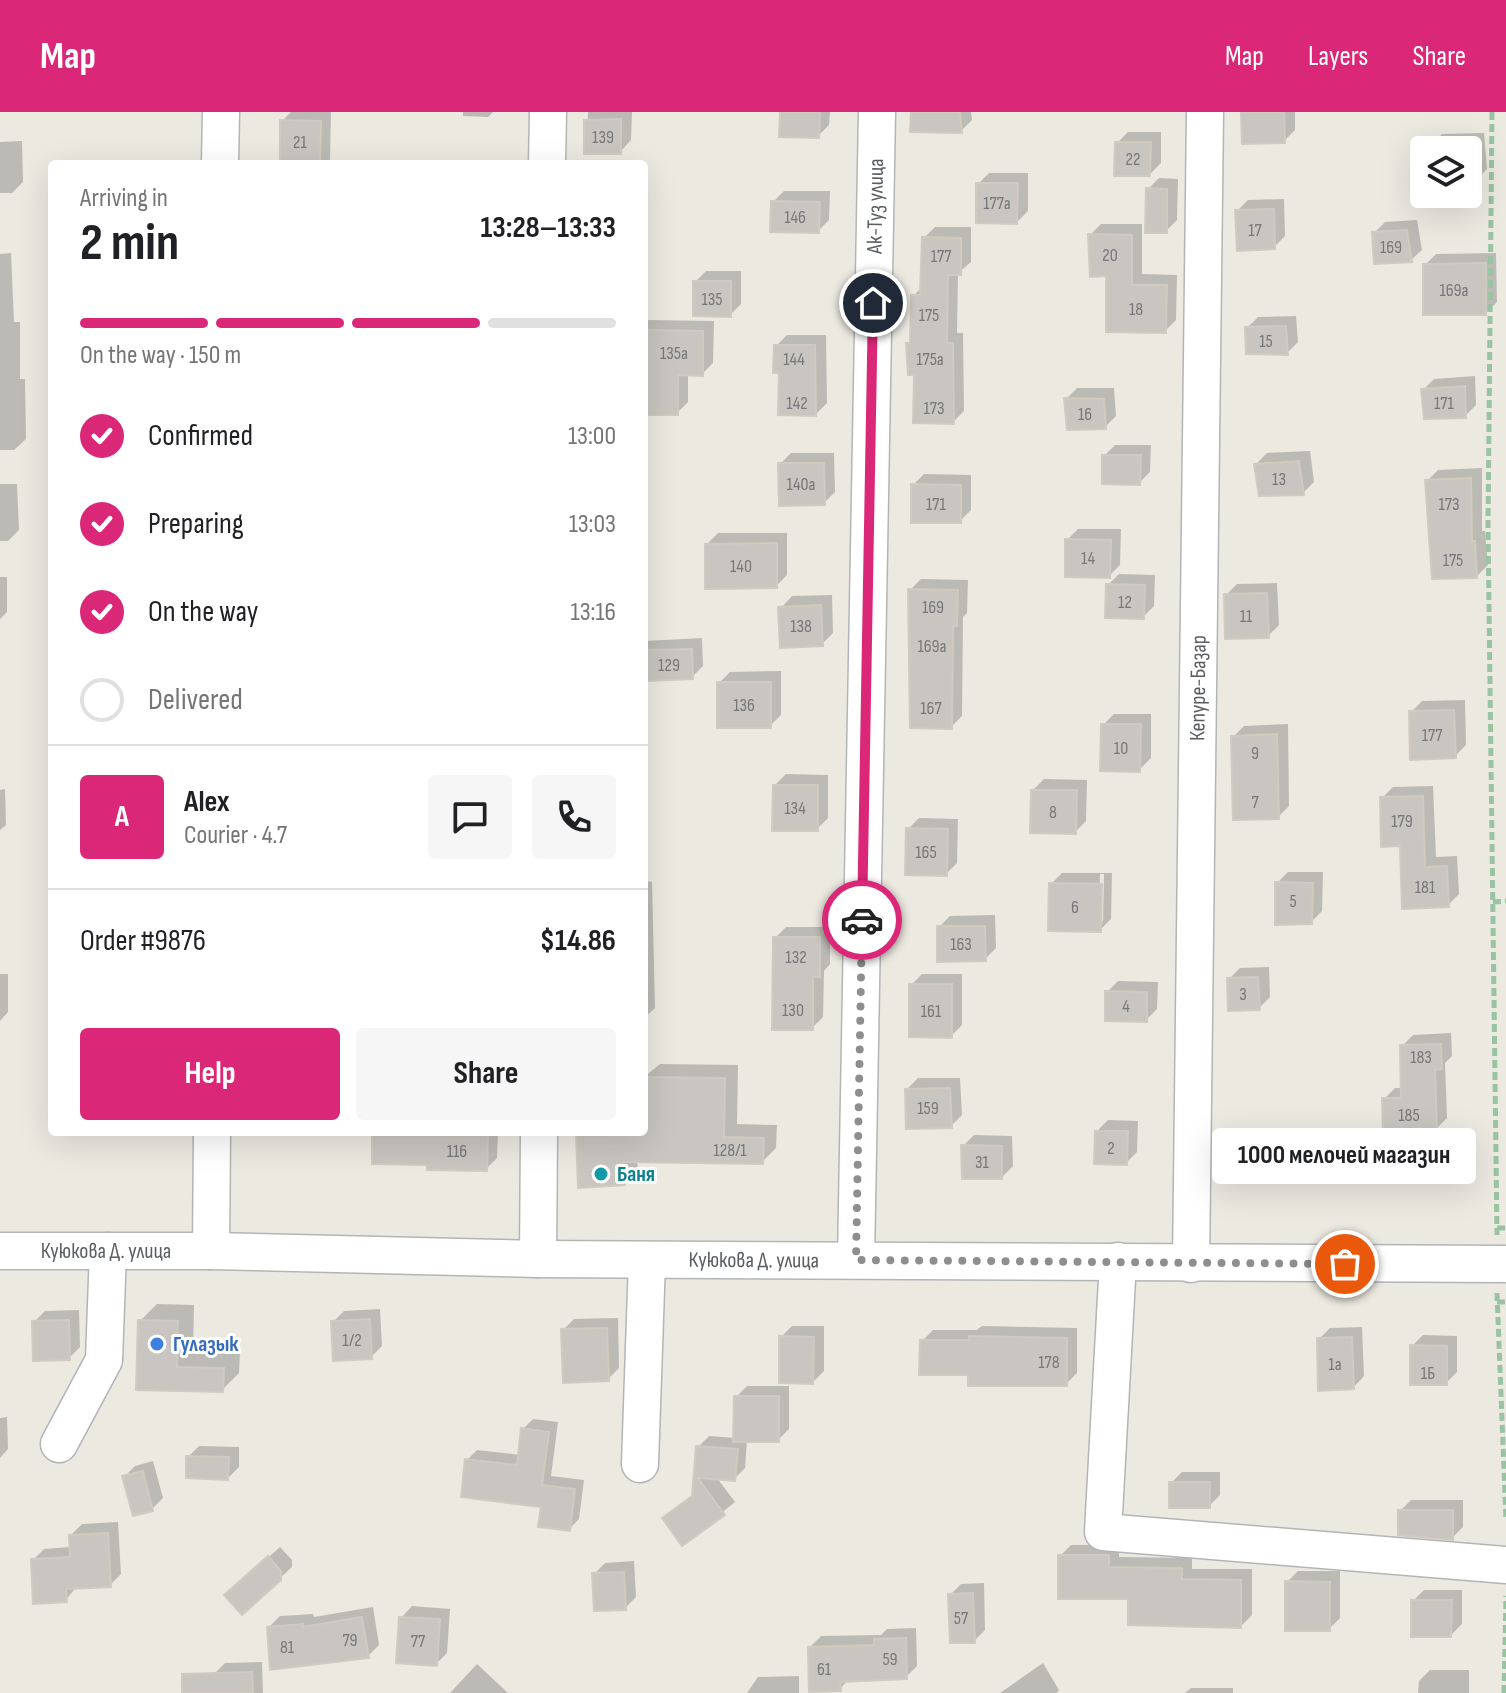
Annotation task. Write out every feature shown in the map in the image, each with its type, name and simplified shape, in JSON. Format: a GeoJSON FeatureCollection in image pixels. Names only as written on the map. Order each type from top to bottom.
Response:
{"type":"FeatureCollection","features":[{"type":"Feature","properties":{"kind":"street"},"geometry":{"type":"LineString","coordinates":[[220,160],[221,112]]}},
{"type":"Feature","properties":{"kind":"street"},"geometry":{"type":"LineString","coordinates":[[547,160],[548,112]]}},
{"type":"Feature","properties":{"kind":"street","name":"Ак-Туз улица"},"geometry":{"type":"LineString","coordinates":[[856,1260],[877,112]]}},
{"type":"Feature","properties":{"kind":"street","name":"Кепуре-Базар"},"geometry":{"type":"LineString","coordinates":[[1191,1264],[1205,112]]}},
{"type":"Feature","properties":{"kind":"street"},"geometry":{"type":"LineString","coordinates":[[211,1251],[212,1136]]}},
{"type":"Feature","properties":{"kind":"street"},"geometry":{"type":"LineString","coordinates":[[538,1259],[539,1136]]}},
{"type":"Feature","properties":{"kind":"street","name":"Куюкова Д. улица"},"geometry":{"type":"LineString","coordinates":[[0,1251],[211,1251],[647,1260],[1502,1264]]}},
{"type":"Feature","properties":{"kind":"street"},"geometry":{"type":"LineString","coordinates":[[59,1444],[104,1360],[108,1251]]}},
{"type":"Feature","properties":{"kind":"street"},"geometry":{"type":"LineString","coordinates":[[640,1464],[647,1260]]}},
{"type":"Feature","properties":{"kind":"street"},"geometry":{"type":"LineString","coordinates":[[1118,1261],[1103,1532],[1506,1565]]}},
{"type":"Feature","properties":{"kind":"path"},"geometry":{"type":"LineString","coordinates":[[1492,112],[1488,527],[1497,1228],[1502,1264],[1497,1302],[1506,1520]]}},
{"type":"Feature","properties":{"kind":"path"},"geometry":{"type":"LineString","coordinates":[[1493,902],[1506,901]]}},
{"type":"Feature","properties":{"kind":"path"},"geometry":{"type":"LineString","coordinates":[[1497,1228],[1506,1228]]}},
{"type":"Feature","properties":{"kind":"path"},"geometry":{"type":"LineString","coordinates":[[1497,1302],[1506,1302]]}},
{"type":"Feature","properties":{"kind":"path"},"geometry":{"type":"LineString","coordinates":[[1504,1693],[1506,1596]]}},
{"type":"Feature","properties":{"kind":"building"},"geometry":{"type":"Polygon","coordinates":[[[780,112],[820,112],[819,138],[779,137],[780,112]]]}},
{"type":"Feature","properties":{"kind":"building"},"geometry":{"type":"Polygon","coordinates":[[[911,112],[960,112],[962,133],[910,132],[911,112]]]}},
{"type":"Feature","properties":{"kind":"building"},"geometry":{"type":"Polygon","coordinates":[[[1241,112],[1284,112],[1285,143],[1242,144],[1241,112]]]}},
{"type":"Feature","properties":{"kind":"building"},"geometry":{"type":"Polygon","coordinates":[[[621,119],[621,154],[584,154],[584,120],[621,119]]]}},
{"type":"Feature","properties":{"kind":"building"},"geometry":{"type":"Polygon","coordinates":[[[280,120],[321,121],[320,160],[280,160],[280,120]]]}},
{"type":"Feature","properties":{"kind":"building"},"geometry":{"type":"Polygon","coordinates":[[[1115,142],[1151,142],[1150,176],[1114,176],[1115,142]]]}},
{"type":"Feature","properties":{"kind":"building"},"geometry":{"type":"Polygon","coordinates":[[[976,183],[1018,183],[1017,224],[976,223],[976,183]]]}},
{"type":"Feature","properties":{"kind":"building"},"geometry":{"type":"Polygon","coordinates":[[[1146,188],[1167,189],[1167,233],[1145,233],[1146,188]]]}},
{"type":"Feature","properties":{"kind":"building"},"geometry":{"type":"Polygon","coordinates":[[[771,201],[820,202],[819,233],[770,232],[771,201]]]}},
{"type":"Feature","properties":{"kind":"building"},"geometry":{"type":"Polygon","coordinates":[[[1274,209],[1275,249],[1237,251],[1235,210],[1274,209]]]}},
{"type":"Feature","properties":{"kind":"building"},"geometry":{"type":"Polygon","coordinates":[[[1407,230],[1412,262],[1374,264],[1372,232],[1407,230]]]}},
{"type":"Feature","properties":{"kind":"building"},"geometry":{"type":"Polygon","coordinates":[[[1088,234],[1132,235],[1132,285],[1167,285],[1166,333],[1106,332],[1106,276],[1090,277],[1088,234]]]}},
{"type":"Feature","properties":{"kind":"building"},"geometry":{"type":"Polygon","coordinates":[[[922,237],[961,238],[961,275],[948,275],[947,343],[953,343],[954,424],[913,423],[914,375],[908,375],[906,343],[910,343],[911,295],[920,295],[922,237]]]}},
{"type":"Feature","properties":{"kind":"building"},"geometry":{"type":"Polygon","coordinates":[[[1486,263],[1486,315],[1423,315],[1423,264],[1486,263]]]}},
{"type":"Feature","properties":{"kind":"building"},"geometry":{"type":"Polygon","coordinates":[[[693,281],[731,281],[731,317],[693,316],[693,281]]]}},
{"type":"Feature","properties":{"kind":"building"},"geometry":{"type":"Polygon","coordinates":[[[1286,326],[1288,355],[1246,354],[1245,327],[1286,326]]]}},
{"type":"Feature","properties":{"kind":"building"},"geometry":{"type":"Polygon","coordinates":[[[648,330],[703,331],[703,376],[678,375],[678,415],[648,415],[648,330]]]}},
{"type":"Feature","properties":{"kind":"building"},"geometry":{"type":"Polygon","coordinates":[[[774,345],[815,345],[816,416],[778,415],[779,373],[773,373],[774,345]]]}},
{"type":"Feature","properties":{"kind":"building"},"geometry":{"type":"Polygon","coordinates":[[[1465,386],[1466,418],[1424,419],[1421,389],[1465,386]]]}},
{"type":"Feature","properties":{"kind":"building"},"geometry":{"type":"Polygon","coordinates":[[[1064,398],[1104,399],[1106,429],[1067,430],[1064,398]]]}},
{"type":"Feature","properties":{"kind":"building"},"geometry":{"type":"Polygon","coordinates":[[[1102,455],[1141,455],[1140,485],[1102,484],[1102,455]]]}},
{"type":"Feature","properties":{"kind":"building"},"geometry":{"type":"Polygon","coordinates":[[[1299,461],[1304,495],[1259,496],[1254,464],[1299,461]]]}},
{"type":"Feature","properties":{"kind":"building"},"geometry":{"type":"Polygon","coordinates":[[[778,463],[824,463],[825,505],[779,506],[778,463]]]}},
{"type":"Feature","properties":{"kind":"building"},"geometry":{"type":"Polygon","coordinates":[[[1471,478],[1472,541],[1475,541],[1477,578],[1432,579],[1425,480],[1471,478]]]}},
{"type":"Feature","properties":{"kind":"building"},"geometry":{"type":"Polygon","coordinates":[[[911,484],[961,485],[961,523],[911,523],[911,484]]]}},
{"type":"Feature","properties":{"kind":"building"},"geometry":{"type":"Polygon","coordinates":[[[1065,539],[1111,540],[1110,578],[1065,577],[1065,539]]]}},
{"type":"Feature","properties":{"kind":"building"},"geometry":{"type":"Polygon","coordinates":[[[777,543],[777,588],[705,589],[705,544],[777,543]]]}},
{"type":"Feature","properties":{"kind":"building"},"geometry":{"type":"Polygon","coordinates":[[[1106,584],[1145,585],[1144,619],[1105,618],[1106,584]]]}},
{"type":"Feature","properties":{"kind":"building"},"geometry":{"type":"Polygon","coordinates":[[[908,589],[958,590],[957,626],[953,626],[952,729],[910,728],[908,589]]]}},
{"type":"Feature","properties":{"kind":"building"},"geometry":{"type":"Polygon","coordinates":[[[1267,593],[1269,638],[1225,639],[1224,594],[1267,593]]]}},
{"type":"Feature","properties":{"kind":"building"},"geometry":{"type":"Polygon","coordinates":[[[821,605],[823,646],[780,648],[778,607],[821,605]]]}},
{"type":"Feature","properties":{"kind":"building"},"geometry":{"type":"Polygon","coordinates":[[[692,649],[693,679],[648,681],[648,650],[692,649]]]}},
{"type":"Feature","properties":{"kind":"building"},"geometry":{"type":"Polygon","coordinates":[[[717,682],[771,682],[771,728],[717,728],[717,682]]]}},
{"type":"Feature","properties":{"kind":"building"},"geometry":{"type":"Polygon","coordinates":[[[1454,710],[1456,758],[1410,760],[1409,711],[1454,710]]]}},
{"type":"Feature","properties":{"kind":"building"},"geometry":{"type":"Polygon","coordinates":[[[1101,724],[1141,724],[1140,772],[1100,771],[1101,724]]]}},
{"type":"Feature","properties":{"kind":"building"},"geometry":{"type":"Polygon","coordinates":[[[1277,734],[1279,819],[1233,820],[1231,736],[1277,734]]]}},
{"type":"Feature","properties":{"kind":"building"},"geometry":{"type":"Polygon","coordinates":[[[773,785],[818,785],[818,831],[772,831],[773,785]]]}},
{"type":"Feature","properties":{"kind":"building"},"geometry":{"type":"Polygon","coordinates":[[[1031,790],[1077,790],[1076,834],[1030,833],[1031,790]]]}},
{"type":"Feature","properties":{"kind":"building"},"geometry":{"type":"Polygon","coordinates":[[[1423,796],[1425,867],[1447,866],[1449,907],[1402,909],[1400,846],[1381,847],[1380,797],[1423,796]]]}},
{"type":"Feature","properties":{"kind":"building"},"geometry":{"type":"Polygon","coordinates":[[[906,828],[948,829],[947,876],[905,875],[906,828]]]}},
{"type":"Feature","properties":{"kind":"building"},"geometry":{"type":"Polygon","coordinates":[[[1275,882],[1313,883],[1312,924],[1275,925],[1275,882]]]}},
{"type":"Feature","properties":{"kind":"building"},"geometry":{"type":"Polygon","coordinates":[[[1049,883],[1102,884],[1101,932],[1048,931],[1049,883]]]}},
{"type":"Feature","properties":{"kind":"building"},"geometry":{"type":"Polygon","coordinates":[[[937,926],[985,926],[986,961],[937,962],[937,926]]]}},
{"type":"Feature","properties":{"kind":"building"},"geometry":{"type":"Polygon","coordinates":[[[773,937],[820,937],[820,977],[813,977],[813,1030],[772,1030],[773,937]]]}},
{"type":"Feature","properties":{"kind":"building"},"geometry":{"type":"Polygon","coordinates":[[[1258,977],[1260,1010],[1228,1011],[1227,978],[1258,977]]]}},
{"type":"Feature","properties":{"kind":"building"},"geometry":{"type":"Polygon","coordinates":[[[909,984],[952,984],[952,1038],[909,1037],[909,984]]]}},
{"type":"Feature","properties":{"kind":"building"},"geometry":{"type":"Polygon","coordinates":[[[1105,991],[1147,992],[1147,1022],[1105,1021],[1105,991]]]}},
{"type":"Feature","properties":{"kind":"building"},"geometry":{"type":"Polygon","coordinates":[[[1441,1044],[1442,1069],[1435,1070],[1437,1131],[1383,1133],[1382,1098],[1401,1098],[1400,1045],[1441,1044]]]}},
{"type":"Feature","properties":{"kind":"building"},"geometry":{"type":"Polygon","coordinates":[[[648,1077],[725,1078],[724,1137],[764,1138],[763,1164],[623,1162],[625,1185],[578,1188],[576,1136],[648,1136],[648,1077]]]}},
{"type":"Feature","properties":{"kind":"building"},"geometry":{"type":"Polygon","coordinates":[[[950,1088],[952,1128],[906,1129],[905,1089],[950,1088]]]}},
{"type":"Feature","properties":{"kind":"building"},"geometry":{"type":"Polygon","coordinates":[[[1095,1131],[1128,1131],[1127,1165],[1094,1164],[1095,1131]]]}},
{"type":"Feature","properties":{"kind":"building"},"geometry":{"type":"Polygon","coordinates":[[[372,1136],[488,1136],[487,1171],[427,1170],[427,1165],[372,1164],[372,1136]]]}},
{"type":"Feature","properties":{"kind":"building"},"geometry":{"type":"Polygon","coordinates":[[[961,1145],[1002,1146],[1002,1179],[962,1179],[961,1145]]]}},
{"type":"Feature","properties":{"kind":"building"},"geometry":{"type":"Polygon","coordinates":[[[370,1319],[372,1359],[333,1361],[331,1321],[370,1319]]]}},
{"type":"Feature","properties":{"kind":"building"},"geometry":{"type":"Polygon","coordinates":[[[69,1320],[70,1360],[33,1361],[32,1321],[69,1320]]]}},
{"type":"Feature","properties":{"kind":"building","name":"Гулазык"},"geometry":{"type":"Polygon","coordinates":[[[138,1320],[178,1321],[177,1367],[224,1368],[223,1392],[136,1390],[138,1320]]]}},
{"type":"Feature","properties":{"kind":"building"},"geometry":{"type":"Polygon","coordinates":[[[607,1328],[609,1381],[563,1383],[561,1329],[607,1328]]]}},
{"type":"Feature","properties":{"kind":"building"},"geometry":{"type":"Polygon","coordinates":[[[779,1336],[814,1337],[813,1384],[779,1383],[779,1336]]]}},
{"type":"Feature","properties":{"kind":"building"},"geometry":{"type":"Polygon","coordinates":[[[969,1336],[1067,1338],[1067,1386],[968,1386],[968,1375],[919,1375],[920,1340],[969,1340],[969,1336]]]}},
{"type":"Feature","properties":{"kind":"building"},"geometry":{"type":"Polygon","coordinates":[[[1352,1337],[1354,1389],[1318,1391],[1317,1338],[1352,1337]]]}},
{"type":"Feature","properties":{"kind":"building"},"geometry":{"type":"Polygon","coordinates":[[[1410,1345],[1447,1346],[1447,1385],[1410,1385],[1410,1345]]]}},
{"type":"Feature","properties":{"kind":"building"},"geometry":{"type":"Polygon","coordinates":[[[734,1396],[779,1396],[779,1442],[733,1442],[734,1396]]]}},
{"type":"Feature","properties":{"kind":"building"},"geometry":{"type":"Polygon","coordinates":[[[521,1428],[549,1432],[542,1485],[575,1489],[570,1531],[538,1527],[541,1507],[461,1497],[465,1459],[517,1465],[521,1428]]]}},
{"type":"Feature","properties":{"kind":"building"},"geometry":{"type":"Polygon","coordinates":[[[696,1446],[738,1449],[735,1481],[698,1478],[725,1515],[682,1546],[662,1518],[692,1496],[696,1446]]]}},
{"type":"Feature","properties":{"kind":"building"},"geometry":{"type":"Polygon","coordinates":[[[186,1456],[229,1457],[228,1480],[186,1478],[186,1456]]]}},
{"type":"Feature","properties":{"kind":"building"},"geometry":{"type":"Polygon","coordinates":[[[143,1471],[153,1511],[133,1516],[122,1476],[143,1471]]]}},
{"type":"Feature","properties":{"kind":"building"},"geometry":{"type":"Polygon","coordinates":[[[1169,1482],[1210,1482],[1210,1508],[1169,1508],[1169,1482]]]}},
{"type":"Feature","properties":{"kind":"building"},"geometry":{"type":"Polygon","coordinates":[[[1398,1510],[1453,1510],[1453,1540],[1398,1535],[1398,1510]]]}},
{"type":"Feature","properties":{"kind":"building"},"geometry":{"type":"Polygon","coordinates":[[[108,1533],[111,1587],[66,1589],[67,1602],[33,1604],[31,1559],[70,1557],[69,1535],[108,1533]]]}},
{"type":"Feature","properties":{"kind":"building"},"geometry":{"type":"Polygon","coordinates":[[[1058,1555],[1109,1555],[1109,1567],[1182,1568],[1182,1579],[1241,1580],[1241,1628],[1128,1625],[1128,1599],[1058,1599],[1058,1555]]]}},
{"type":"Feature","properties":{"kind":"building"},"geometry":{"type":"Polygon","coordinates":[[[268,1556],[281,1571],[281,1580],[242,1615],[224,1595],[268,1556]]]}},
{"type":"Feature","properties":{"kind":"building"},"geometry":{"type":"Polygon","coordinates":[[[624,1572],[626,1610],[594,1611],[592,1573],[624,1572]]]}},
{"type":"Feature","properties":{"kind":"building"},"geometry":{"type":"Polygon","coordinates":[[[1285,1581],[1330,1582],[1330,1631],[1285,1631],[1285,1581]]]}},
{"type":"Feature","properties":{"kind":"building"},"geometry":{"type":"Polygon","coordinates":[[[973,1593],[975,1643],[950,1643],[948,1594],[973,1593]]]}},
{"type":"Feature","properties":{"kind":"building"},"geometry":{"type":"Polygon","coordinates":[[[1411,1600],[1452,1600],[1451,1637],[1411,1637],[1411,1600]]]}},
{"type":"Feature","properties":{"kind":"building"},"geometry":{"type":"Polygon","coordinates":[[[362,1617],[369,1658],[270,1670],[267,1627],[303,1624],[303,1627],[362,1617]]]}},
{"type":"Feature","properties":{"kind":"building"},"geometry":{"type":"Polygon","coordinates":[[[399,1617],[440,1619],[437,1666],[396,1663],[399,1617]]]}},
{"type":"Feature","properties":{"kind":"building"},"geometry":{"type":"Polygon","coordinates":[[[906,1638],[907,1679],[840,1682],[841,1691],[809,1692],[808,1647],[874,1645],[874,1639],[906,1638]]]}},
{"type":"Feature","properties":{"kind":"building"},"geometry":{"type":"Polygon","coordinates":[[[252,1672],[253,1693],[182,1693],[182,1674],[252,1672]]]}},
{"type":"Feature","properties":{"kind":"way so far"},"geometry":{"type":"LineString","coordinates":[[862,920],[856,1260],[1345,1264]]}},
{"type":"Feature","properties":{"kind":"place","name":"Баня"},"geometry":{"type":"Point","coordinates":[601,1174]}},
{"type":"Feature","properties":{"kind":"place","name":"1000 мелочей магазин"},"geometry":{"type":"Point","coordinates":[1345,1264]}},
{"type":"Feature","properties":{"kind":"place","name":"Гулазык"},"geometry":{"type":"Point","coordinates":[157,1344]}},
{"type":"Feature","properties":{"kind":"route"},"geometry":{"type":"LineString","coordinates":[[862,920],[873,303]]}}]}
